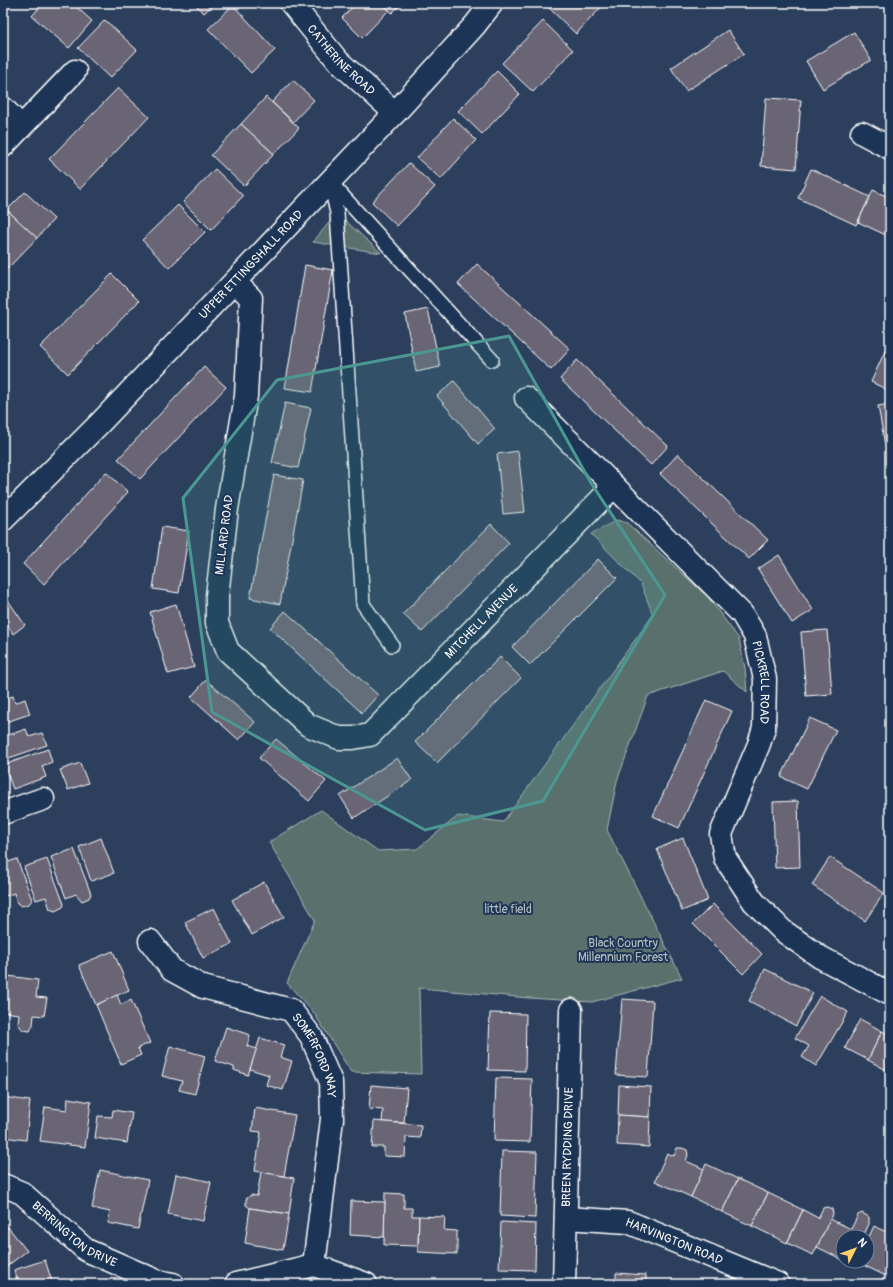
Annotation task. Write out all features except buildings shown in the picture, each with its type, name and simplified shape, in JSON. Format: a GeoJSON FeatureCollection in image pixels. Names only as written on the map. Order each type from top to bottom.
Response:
{"type":"FeatureCollection","features":[{"type":"Feature","properties":{"kind":"street","name":"CATHERINE ROAD"},"geometry":{"type":"LineString","coordinates":[[291,3],[338,61],[395,113]]}},
{"type":"Feature","properties":{"kind":"street","name":"UPPER ETTINGSHALL ROAD"},"geometry":{"type":"LineString","coordinates":[[3,520],[99,424],[330,182],[475,25],[492,3]]}},
{"type":"Feature","properties":{"kind":"street"},"geometry":{"type":"LineString","coordinates":[[3,146],[75,71]]}},
{"type":"Feature","properties":{"kind":"street"},"geometry":{"type":"LineString","coordinates":[[3,108],[22,126]]}},
{"type":"Feature","properties":{"kind":"street"},"geometry":{"type":"LineString","coordinates":[[862,133],[890,148]]}},
{"type":"Feature","properties":{"kind":"street","name":"MILLARD ROAD"},"geometry":{"type":"LineString","coordinates":[[235,282],[251,298],[246,396],[227,509],[217,596],[217,623],[228,651],[308,725],[339,738]]}},
{"type":"Feature","properties":{"kind":"street","name":"PICKRELL ROAD"},"geometry":{"type":"LineString","coordinates":[[526,398],[742,614],[755,636],[764,679],[764,728],[760,744],[721,834],[725,858],[754,902],[783,931],[820,957],[890,994]]}},
{"type":"Feature","properties":{"kind":"street","name":"MITCHELL AVENUE"},"geometry":{"type":"LineString","coordinates":[[339,738],[353,738],[370,735],[614,486]]}},
{"type":"Feature","properties":{"kind":"street"},"geometry":{"type":"LineString","coordinates":[[3,813],[43,799]]}},
{"type":"Feature","properties":{"kind":"street","name":"SOMERFORD WAY"},"geometry":{"type":"LineString","coordinates":[[150,941],[172,970],[203,987],[291,1010],[311,1036],[331,1082],[332,1119],[314,1265]]}},
{"type":"Feature","properties":{"kind":"street","name":"BREEN RYDDING DRIVE"},"geometry":{"type":"LineString","coordinates":[[564,1284],[571,1010]]}},
{"type":"Feature","properties":{"kind":"street","name":"BERRINGTON DRIVE"},"geometry":{"type":"LineString","coordinates":[[3,1185],[22,1193],[86,1250],[157,1281],[173,1284]]}},
{"type":"Feature","properties":{"kind":"street","name":"HARVINGTON ROAD"},"geometry":{"type":"LineString","coordinates":[[566,1218],[628,1222],[778,1284]]}},
{"type":"Feature","properties":{"kind":"street"},"geometry":{"type":"LineString","coordinates":[[236,1284],[314,1265],[366,1284]]}},
{"type":"Feature","properties":{"kind":"lane"},"geometry":{"type":"LineString","coordinates":[[330,182],[492,360]]}},
{"type":"Feature","properties":{"kind":"lane"},"geometry":{"type":"LineString","coordinates":[[330,182],[337,213],[363,604],[392,645]]}},
{"type":"Feature","properties":{"kind":"highlighted area"},"geometry":{"type":"Polygon","coordinates":[[[509,336],[591,483],[665,595],[543,801],[425,830],[212,712],[183,498],[277,380],[509,336]]]}},
{"type":"Feature","properties":{"kind":"green space"},"geometry":{"type":"Polygon","coordinates":[[[337,213],[381,253],[313,242],[337,213]]]}},
{"type":"Feature","properties":{"kind":"green space","name":"little field"},"geometry":{"type":"Polygon","coordinates":[[[617,520],[627,523],[708,597],[739,639],[745,668],[747,692],[723,671],[648,696],[617,781],[607,830],[682,978],[592,1002],[419,988],[421,1074],[351,1072],[314,1013],[287,983],[315,920],[269,842],[321,810],[378,851],[417,849],[458,816],[503,822],[653,615],[641,584],[591,534],[617,520]]]}},
{"type":"Feature","properties":{"kind":"park label","name":"Black Country Millennium Forest"},"geometry":{"type":"Point","coordinates":[623,950]}}]}
